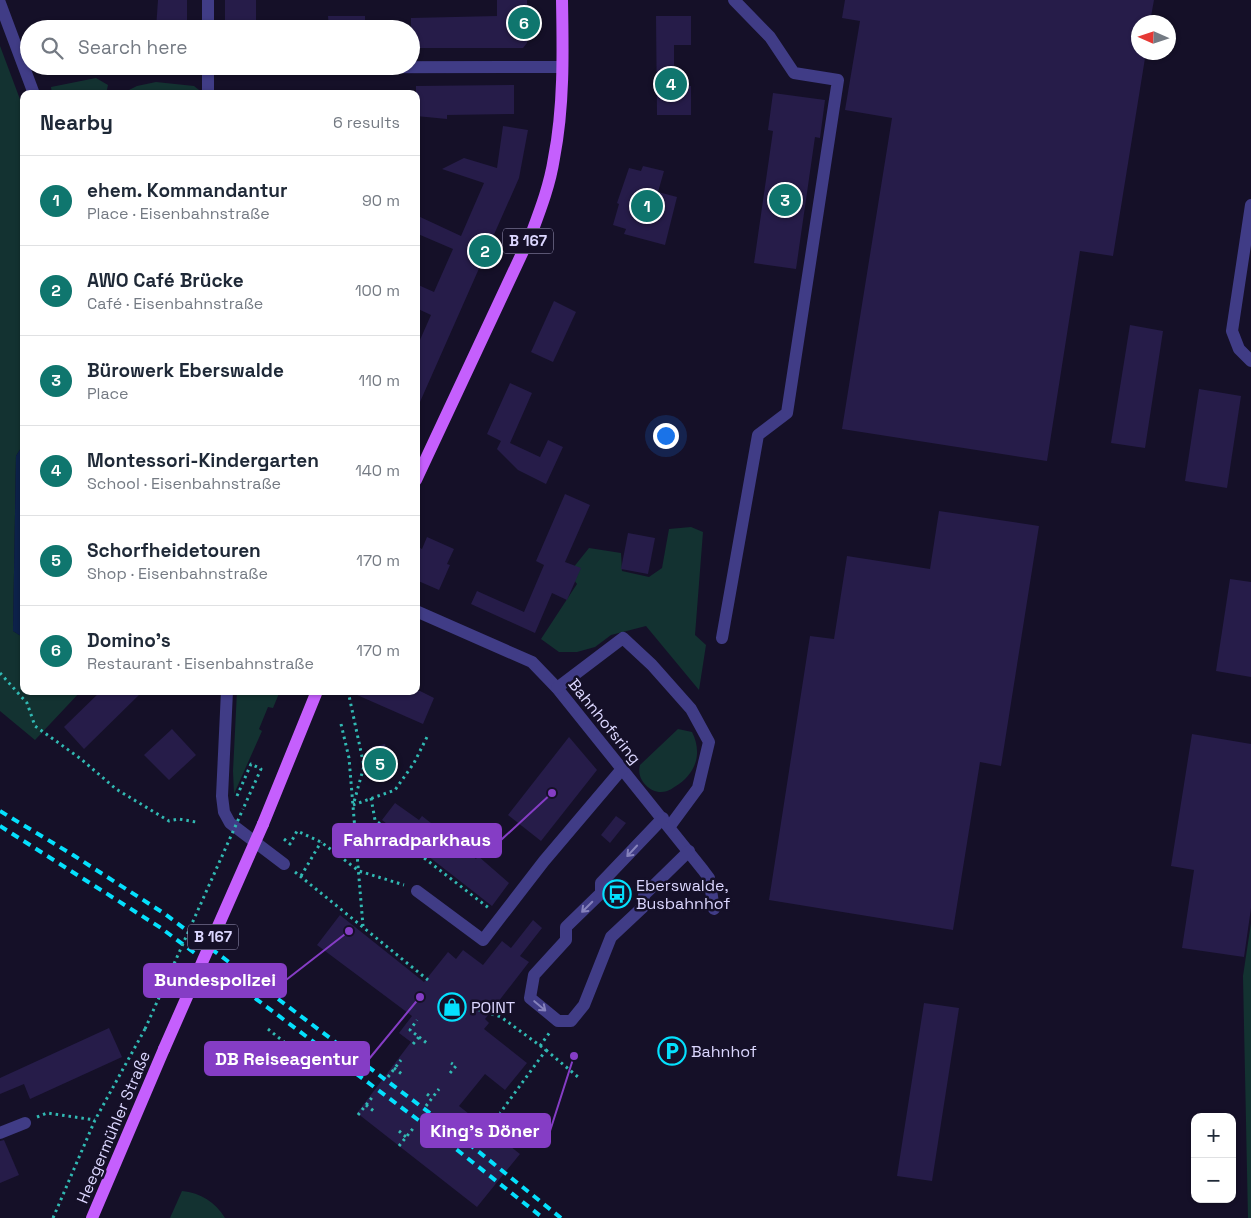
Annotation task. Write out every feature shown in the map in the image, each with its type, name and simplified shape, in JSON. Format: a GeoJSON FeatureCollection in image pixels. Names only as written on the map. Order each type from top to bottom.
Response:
{"type":"FeatureCollection","features":[{"type":"Feature","properties":{"kind":"main road","name":"B 167"},"geometry":{"type":"LineString","coordinates":[[420,471],[532,232],[544,199],[554,159],[560,115],[562,0]]}},
{"type":"Feature","properties":{"kind":"main road","name":"Heegermühler Straße"},"geometry":{"type":"LineString","coordinates":[[92,1218],[263,824],[315,695]]}},
{"type":"Feature","properties":{"kind":"street"},"geometry":{"type":"LineString","coordinates":[[208,0],[208,20]]}},
{"type":"Feature","properties":{"kind":"street"},"geometry":{"type":"LineString","coordinates":[[722,638],[758,435],[787,413],[838,80],[794,73],[770,37],[734,0]]}},
{"type":"Feature","properties":{"kind":"street"},"geometry":{"type":"LineString","coordinates":[[0,3],[20,57]]}},
{"type":"Feature","properties":{"kind":"street"},"geometry":{"type":"LineString","coordinates":[[420,67],[562,67]]}},
{"type":"Feature","properties":{"kind":"street"},"geometry":{"type":"LineString","coordinates":[[27,75],[33,90]]}},
{"type":"Feature","properties":{"kind":"street"},"geometry":{"type":"LineString","coordinates":[[208,75],[208,90]]}},
{"type":"Feature","properties":{"kind":"street"},"geometry":{"type":"LineString","coordinates":[[1251,205],[1232,331],[1239,349],[1251,361]]}},
{"type":"Feature","properties":{"kind":"street","name":"Bahnhofsring"},"geometry":{"type":"LineString","coordinates":[[420,613],[532,662],[557,688],[709,878],[714,908]]}},
{"type":"Feature","properties":{"kind":"street"},"geometry":{"type":"LineString","coordinates":[[557,688],[623,638],[652,665],[691,709],[709,742],[698,788],[666,822],[601,884],[601,893],[566,927],[566,940],[534,976],[530,998],[558,1021],[571,1021],[584,1005],[611,937],[643,908],[644,895],[689,851]]}},
{"type":"Feature","properties":{"kind":"street"},"geometry":{"type":"LineString","coordinates":[[227,695],[222,796],[224,812],[230,823],[284,864]]}},
{"type":"Feature","properties":{"kind":"street"},"geometry":{"type":"LineString","coordinates":[[417,891],[483,940],[544,861],[622,769]]}},
{"type":"Feature","properties":{"kind":"street"},"geometry":{"type":"LineString","coordinates":[[0,1133],[25,1123]]}},
{"type":"Feature","properties":{"kind":"path"},"geometry":{"type":"LineString","coordinates":[[0,673],[20,694]]}},
{"type":"Feature","properties":{"kind":"path"},"geometry":{"type":"LineString","coordinates":[[20,695],[27,702],[35,726],[80,759],[116,789],[169,821],[179,819],[196,822]]}},
{"type":"Feature","properties":{"kind":"path"},"geometry":{"type":"LineString","coordinates":[[349,695],[364,766],[353,805]]}},
{"type":"Feature","properties":{"kind":"path"},"geometry":{"type":"LineString","coordinates":[[341,724],[348,746],[363,926]]}},
{"type":"Feature","properties":{"kind":"path"},"geometry":{"type":"LineString","coordinates":[[353,805],[395,790],[414,763],[428,735]]}},
{"type":"Feature","properties":{"kind":"path"},"geometry":{"type":"LineString","coordinates":[[53,1218],[96,1120],[145,1029],[261,769],[251,764],[235,800]]}},
{"type":"Feature","properties":{"kind":"path"},"geometry":{"type":"LineString","coordinates":[[370,798],[375,820],[500,917]]}},
{"type":"Feature","properties":{"kind":"path"},"geometry":{"type":"LineString","coordinates":[[284,839],[290,844],[297,831],[321,842],[359,871],[417,891]]}},
{"type":"Feature","properties":{"kind":"path"},"geometry":{"type":"LineString","coordinates":[[301,876],[321,842]]}},
{"type":"Feature","properties":{"kind":"path"},"geometry":{"type":"LineString","coordinates":[[284,864],[428,980]]}},
{"type":"Feature","properties":{"kind":"path"},"geometry":{"type":"LineString","coordinates":[[479,1010],[501,1017],[546,1050],[578,1077]]}},
{"type":"Feature","properties":{"kind":"path"},"geometry":{"type":"LineString","coordinates":[[417,1020],[410,1030],[428,1044]]}},
{"type":"Feature","properties":{"kind":"path"},"geometry":{"type":"LineString","coordinates":[[268,1029],[294,1050]]}},
{"type":"Feature","properties":{"kind":"path"},"geometry":{"type":"LineString","coordinates":[[413,1044],[419,1037]]}},
{"type":"Feature","properties":{"kind":"path"},"geometry":{"type":"LineString","coordinates":[[500,1113],[546,1050]]}},
{"type":"Feature","properties":{"kind":"path"},"geometry":{"type":"LineString","coordinates":[[388,1077],[401,1060]]}},
{"type":"Feature","properties":{"kind":"path"},"geometry":{"type":"LineString","coordinates":[[450,1073],[456,1066],[452,1063]]}},
{"type":"Feature","properties":{"kind":"path"},"geometry":{"type":"LineString","coordinates":[[394,1068],[403,1075]]}},
{"type":"Feature","properties":{"kind":"path"},"geometry":{"type":"LineString","coordinates":[[426,1106],[439,1089]]}},
{"type":"Feature","properties":{"kind":"path"},"geometry":{"type":"LineString","coordinates":[[427,1094],[432,1098]]}},
{"type":"Feature","properties":{"kind":"path"},"geometry":{"type":"LineString","coordinates":[[358,1115],[374,1095]]}},
{"type":"Feature","properties":{"kind":"path"},"geometry":{"type":"LineString","coordinates":[[366,1105],[375,1112]]}},
{"type":"Feature","properties":{"kind":"path"},"geometry":{"type":"LineString","coordinates":[[47,1113],[96,1120]]}},
{"type":"Feature","properties":{"kind":"path"},"geometry":{"type":"LineString","coordinates":[[399,1146],[415,1126]]}},
{"type":"Feature","properties":{"kind":"path"},"geometry":{"type":"LineString","coordinates":[[399,1130],[406,1137]]}},
{"type":"Feature","properties":{"kind":"green space"},"geometry":{"type":"Polygon","coordinates":[[[0,46],[20,99],[20,450],[16,456],[13,631],[20,635],[20,695],[77,695],[35,740],[0,711],[0,46]]]}},
{"type":"Feature","properties":{"kind":"green space"},"geometry":{"type":"Polygon","coordinates":[[[96,78],[108,85],[107,90],[51,90],[51,87],[96,78]]]}},
{"type":"Feature","properties":{"kind":"green space"},"geometry":{"type":"Polygon","coordinates":[[[156,82],[194,86],[199,90],[129,90],[137,86],[156,82]]]}},
{"type":"Feature","properties":{"kind":"green space"},"geometry":{"type":"Polygon","coordinates":[[[691,527],[703,532],[695,635],[706,645],[699,690],[646,626],[611,635],[595,647],[577,652],[559,652],[541,639],[577,584],[569,573],[589,548],[621,553],[622,571],[649,577],[662,568],[669,529],[691,527]]]}},
{"type":"Feature","properties":{"kind":"green space"},"geometry":{"type":"Polygon","coordinates":[[[237,695],[278,695],[273,708],[268,707],[259,729],[262,731],[234,794],[233,771],[237,695]]]}},
{"type":"Feature","properties":{"kind":"green space"},"geometry":{"type":"Polygon","coordinates":[[[678,729],[692,732],[695,739],[697,754],[694,767],[685,779],[671,789],[661,792],[652,790],[641,779],[640,765],[678,729]]]}},
{"type":"Feature","properties":{"kind":"green space"},"geometry":{"type":"Polygon","coordinates":[[[1251,923],[1251,1218],[1248,1218],[1243,976],[1251,923]]]}},
{"type":"Feature","properties":{"kind":"green space"},"geometry":{"type":"Polygon","coordinates":[[[182,1191],[207,1199],[217,1207],[225,1218],[170,1218],[182,1191]]]}},
{"type":"Feature","properties":{"kind":"water"},"geometry":{"type":"Polygon","coordinates":[[[20,450],[20,635],[13,631],[16,456],[20,450]]]}},
{"type":"Feature","properties":{"kind":"building"},"geometry":{"type":"Polygon","coordinates":[[[158,0],[187,0],[187,20],[157,20],[158,0]]]}},
{"type":"Feature","properties":{"kind":"building"},"geometry":{"type":"Polygon","coordinates":[[[225,0],[256,0],[256,20],[225,20],[225,0]]]}},
{"type":"Feature","properties":{"kind":"building"},"geometry":{"type":"Polygon","coordinates":[[[497,0],[527,0],[527,43],[523,48],[420,48],[420,20],[411,20],[411,18],[497,16],[497,0]]]}},
{"type":"Feature","properties":{"kind":"building"},"geometry":{"type":"Polygon","coordinates":[[[845,0],[1154,0],[1151,15],[1131,15],[1131,60],[1145,60],[1113,256],[1080,251],[1047,461],[842,429],[892,118],[845,110],[860,21],[842,18],[845,0]]]}},
{"type":"Feature","properties":{"kind":"building"},"geometry":{"type":"Polygon","coordinates":[[[328,16],[365,16],[365,20],[328,20],[328,16]]]}},
{"type":"Feature","properties":{"kind":"building"},"geometry":{"type":"Polygon","coordinates":[[[656,16],[691,16],[691,45],[674,45],[674,86],[691,86],[691,115],[657,115],[656,16]]]}},
{"type":"Feature","properties":{"kind":"building"},"geometry":{"type":"Polygon","coordinates":[[[514,85],[514,114],[447,115],[447,119],[420,116],[420,90],[416,90],[416,86],[514,85]]]}},
{"type":"Feature","properties":{"kind":"building"},"geometry":{"type":"Polygon","coordinates":[[[773,93],[825,100],[820,138],[815,137],[796,269],[754,263],[773,131],[768,130],[773,93]]]}},
{"type":"Feature","properties":{"kind":"building"},"geometry":{"type":"Polygon","coordinates":[[[503,126],[528,130],[519,178],[420,402],[420,340],[431,315],[420,310],[420,286],[434,292],[453,249],[420,235],[420,217],[461,236],[484,183],[442,169],[464,158],[497,168],[503,126]]]}},
{"type":"Feature","properties":{"kind":"building"},"geometry":{"type":"Polygon","coordinates":[[[643,166],[664,171],[658,192],[677,197],[665,245],[624,234],[626,229],[613,225],[619,204],[617,203],[629,168],[641,171],[643,166]]]}},
{"type":"Feature","properties":{"kind":"building"},"geometry":{"type":"Polygon","coordinates":[[[554,301],[576,312],[553,362],[531,352],[554,301]]]}},
{"type":"Feature","properties":{"kind":"building"},"geometry":{"type":"Polygon","coordinates":[[[1130,325],[1163,331],[1145,448],[1111,443],[1130,325]]]}},
{"type":"Feature","properties":{"kind":"building"},"geometry":{"type":"Polygon","coordinates":[[[510,383],[532,393],[510,443],[540,457],[548,440],[563,447],[546,484],[518,470],[497,449],[501,441],[487,434],[510,383]]]}},
{"type":"Feature","properties":{"kind":"building"},"geometry":{"type":"Polygon","coordinates":[[[1199,389],[1241,396],[1227,488],[1185,481],[1199,389]]]}},
{"type":"Feature","properties":{"kind":"building"},"geometry":{"type":"Polygon","coordinates":[[[565,494],[590,505],[565,562],[581,568],[567,600],[552,593],[535,633],[471,604],[477,591],[524,612],[544,565],[536,561],[565,494]]]}},
{"type":"Feature","properties":{"kind":"building"},"geometry":{"type":"Polygon","coordinates":[[[939,511],[1039,526],[1001,766],[980,762],[953,930],[769,900],[810,636],[834,639],[847,556],[930,569],[939,511]]]}},
{"type":"Feature","properties":{"kind":"building"},"geometry":{"type":"Polygon","coordinates":[[[628,533],[655,538],[648,574],[621,569],[628,533]]]}},
{"type":"Feature","properties":{"kind":"building"},"geometry":{"type":"Polygon","coordinates":[[[427,537],[454,549],[447,564],[450,565],[439,590],[420,582],[420,548],[422,549],[427,537]]]}},
{"type":"Feature","properties":{"kind":"building"},"geometry":{"type":"Polygon","coordinates":[[[1230,579],[1251,582],[1251,677],[1216,671],[1230,579]]]}},
{"type":"Feature","properties":{"kind":"building"},"geometry":{"type":"Polygon","coordinates":[[[420,691],[434,698],[423,724],[357,695],[420,695],[420,691]]]}},
{"type":"Feature","properties":{"kind":"building"},"geometry":{"type":"Polygon","coordinates":[[[97,695],[139,695],[84,749],[64,727],[97,695]]]}},
{"type":"Feature","properties":{"kind":"building"},"geometry":{"type":"Polygon","coordinates":[[[172,729],[196,755],[169,780],[144,755],[172,729]]]}},
{"type":"Feature","properties":{"kind":"building"},"geometry":{"type":"Polygon","coordinates":[[[1192,734],[1251,744],[1251,908],[1244,957],[1182,948],[1194,870],[1171,866],[1192,734]]]}},
{"type":"Feature","properties":{"kind":"building"},"geometry":{"type":"Polygon","coordinates":[[[569,737],[597,770],[541,841],[508,815],[569,737]]]}},
{"type":"Feature","properties":{"kind":"building"},"geometry":{"type":"Polygon","coordinates":[[[385,744],[392,775],[379,778],[372,747],[385,744]]]}},
{"type":"Feature","properties":{"kind":"building"},"geometry":{"type":"Polygon","coordinates":[[[395,803],[419,820],[422,816],[436,827],[433,831],[466,856],[468,853],[476,859],[478,856],[509,883],[492,906],[382,820],[395,803]]]}},
{"type":"Feature","properties":{"kind":"building"},"geometry":{"type":"Polygon","coordinates":[[[616,816],[626,823],[610,843],[601,835],[616,816]]]}},
{"type":"Feature","properties":{"kind":"building"},"geometry":{"type":"Polygon","coordinates":[[[340,915],[424,982],[448,952],[456,959],[463,950],[483,965],[502,941],[511,948],[533,920],[542,928],[520,956],[529,962],[485,1019],[489,1023],[484,1029],[527,1063],[505,1090],[485,1074],[459,1106],[520,1154],[477,1207],[357,1113],[411,1042],[399,1033],[412,1016],[317,945],[340,915]]]}},
{"type":"Feature","properties":{"kind":"building"},"geometry":{"type":"Polygon","coordinates":[[[924,1003],[959,1008],[932,1181],[897,1176],[924,1003]]]}},
{"type":"Feature","properties":{"kind":"building"},"geometry":{"type":"Polygon","coordinates":[[[109,1028],[122,1057],[30,1099],[24,1084],[0,1094],[0,1078],[109,1028]]]}},
{"type":"Feature","properties":{"kind":"building"},"geometry":{"type":"Polygon","coordinates":[[[4,1140],[19,1175],[0,1183],[0,1141],[4,1140]]]}},
{"type":"Feature","properties":{"kind":"railway"},"geometry":{"type":"LineString","coordinates":[[0,811],[165,914],[443,1123],[561,1218]]}},
{"type":"Feature","properties":{"kind":"railway"},"geometry":{"type":"LineString","coordinates":[[0,826],[161,928],[437,1134],[543,1218]]}},
{"type":"Feature","properties":{"kind":"place","name":"Domino's"},"geometry":{"type":"Point","coordinates":[524,23]}},
{"type":"Feature","properties":{"kind":"place","name":"Montessori-Kindergarten"},"geometry":{"type":"Point","coordinates":[671,84]}},
{"type":"Feature","properties":{"kind":"place","name":"Bürowerk Eberswalde"},"geometry":{"type":"Point","coordinates":[785,200]}},
{"type":"Feature","properties":{"kind":"place","name":"ehem. Kommandantur"},"geometry":{"type":"Point","coordinates":[647,206]}},
{"type":"Feature","properties":{"kind":"place","name":"AWO Café Brücke"},"geometry":{"type":"Point","coordinates":[485,251]}},
{"type":"Feature","properties":{"kind":"place","name":"Schorfheidetouren"},"geometry":{"type":"Point","coordinates":[380,764]}},
{"type":"Feature","properties":{"kind":"place","name":"Fahrradparkhaus"},"geometry":{"type":"Point","coordinates":[552,793]}},
{"type":"Feature","properties":{"kind":"place","name":"Eberswalde, Busbahnhof"},"geometry":{"type":"Point","coordinates":[617,894]}},
{"type":"Feature","properties":{"kind":"place","name":"Bundespolizei"},"geometry":{"type":"Point","coordinates":[349,931]}},
{"type":"Feature","properties":{"kind":"place","name":"DB Reiseagentur"},"geometry":{"type":"Point","coordinates":[420,997]}},
{"type":"Feature","properties":{"kind":"place","name":"POINT"},"geometry":{"type":"Point","coordinates":[452,1007]}},
{"type":"Feature","properties":{"kind":"place","name":"Bahnhof"},"geometry":{"type":"Point","coordinates":[672,1051]}},
{"type":"Feature","properties":{"kind":"place","name":"King's Döner"},"geometry":{"type":"Point","coordinates":[574,1056]}}]}
